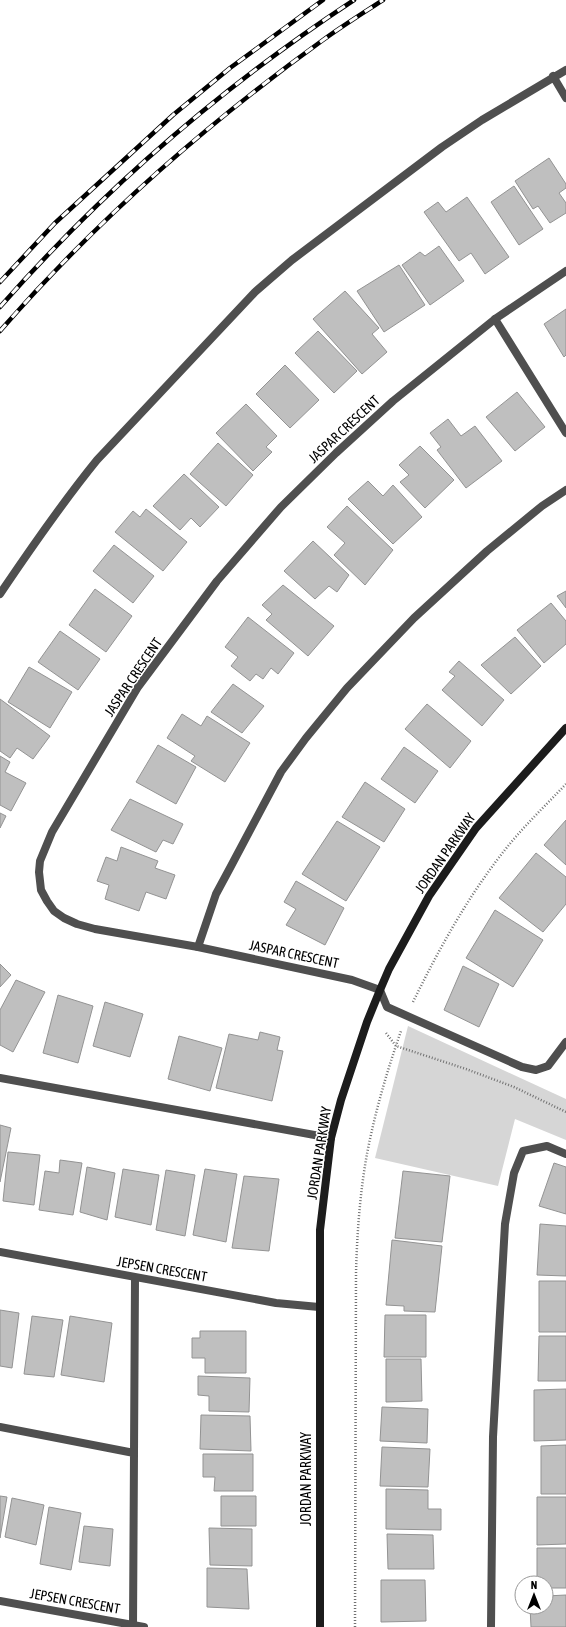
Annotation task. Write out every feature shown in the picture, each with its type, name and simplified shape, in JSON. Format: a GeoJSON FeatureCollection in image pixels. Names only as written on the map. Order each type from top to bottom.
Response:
{"type":"FeatureCollection","features":[{"type":"Feature","properties":{"kind":"street"},"geometry":{"type":"LineString","coordinates":[[0,594],[36,541],[78,483],[97,460],[256,292],[292,260],[442,147],[482,120],[553,76],[566,70]]}},
{"type":"Feature","properties":{"kind":"street"},"geometry":{"type":"LineString","coordinates":[[553,76],[566,98]]}},
{"type":"Feature","properties":{"kind":"street","name":"JASPAR CRESCENT"},"geometry":{"type":"LineString","coordinates":[[380,990],[352,980],[198,947],[95,929],[77,924],[54,911],[41,890],[39,872],[44,850],[52,832],[138,687],[217,581],[281,507],[393,400],[495,319],[566,271]]}},
{"type":"Feature","properties":{"kind":"street"},"geometry":{"type":"LineString","coordinates":[[495,319],[566,433]]}},
{"type":"Feature","properties":{"kind":"street"},"geometry":{"type":"LineString","coordinates":[[198,947],[216,894],[281,772],[306,738],[347,688],[414,618],[487,551],[542,506],[566,490]]}},
{"type":"Feature","properties":{"kind":"street","name":"JORDAN PARKWAY"},"geometry":{"type":"LineString","coordinates":[[320,1627],[320,1230],[331,1138],[341,1100],[380,990],[429,896],[476,828],[566,728]]}},
{"type":"Feature","properties":{"kind":"street"},"geometry":{"type":"LineString","coordinates":[[380,990],[387,1007],[522,1067],[536,1070],[548,1066],[566,1042]]}},
{"type":"Feature","properties":{"kind":"street"},"geometry":{"type":"LineString","coordinates":[[0,1078],[331,1138]]}},
{"type":"Feature","properties":{"kind":"street"},"geometry":{"type":"LineString","coordinates":[[491,1627],[493,1437],[505,1224],[514,1173],[523,1151],[547,1146],[566,1154]]}},
{"type":"Feature","properties":{"kind":"street","name":"JEPSEN CRESCENT"},"geometry":{"type":"LineString","coordinates":[[0,1252],[276,1303],[319,1307]]}},
{"type":"Feature","properties":{"kind":"street"},"geometry":{"type":"LineString","coordinates":[[133,1626],[135,1278]]}},
{"type":"Feature","properties":{"kind":"street"},"geometry":{"type":"LineString","coordinates":[[0,1427],[134,1453]]}},
{"type":"Feature","properties":{"kind":"street","name":"JEPSEN CRESCENT"},"geometry":{"type":"LineString","coordinates":[[0,1600],[144,1627]]}},
{"type":"Feature","properties":{"kind":"path"},"geometry":{"type":"LineString","coordinates":[[355,1627],[356,1273],[359,1224],[367,1155],[384,1081],[407,1016],[444,940],[482,879],[505,850],[566,784]]}},
{"type":"Feature","properties":{"kind":"path"},"geometry":{"type":"LineString","coordinates":[[386,1033],[396,1046],[466,1069],[514,1087],[566,1112]]}},
{"type":"Feature","properties":{"kind":"shaded area"},"geometry":{"type":"Polygon","coordinates":[[[408,1026],[566,1099],[566,1140],[515,1119],[498,1186],[375,1158],[408,1026]]]}},
{"type":"Feature","properties":{"kind":"building"},"geometry":{"type":"Polygon","coordinates":[[[549,158],[566,184],[566,188],[559,193],[566,203],[566,213],[550,223],[538,206],[533,209],[515,181],[549,158]]]}},
{"type":"Feature","properties":{"kind":"building"},"geometry":{"type":"Polygon","coordinates":[[[514,186],[543,229],[519,245],[491,202],[514,186]]]}},
{"type":"Feature","properties":{"kind":"building"},"geometry":{"type":"Polygon","coordinates":[[[467,197],[509,257],[485,274],[471,253],[459,261],[424,212],[438,202],[446,212],[467,197]]]}},
{"type":"Feature","properties":{"kind":"building"},"geometry":{"type":"Polygon","coordinates":[[[439,246],[464,281],[430,305],[402,265],[420,252],[425,256],[439,246]]]}},
{"type":"Feature","properties":{"kind":"building"},"geometry":{"type":"Polygon","coordinates":[[[399,265],[425,305],[384,332],[357,291],[399,265]]]}},
{"type":"Feature","properties":{"kind":"building"},"geometry":{"type":"Polygon","coordinates":[[[345,291],[379,328],[372,334],[387,352],[362,374],[313,319],[345,291]]]}},
{"type":"Feature","properties":{"kind":"building"},"geometry":{"type":"Polygon","coordinates":[[[566,309],[566,355],[564,357],[544,324],[566,309]]]}},
{"type":"Feature","properties":{"kind":"building"},"geometry":{"type":"Polygon","coordinates":[[[318,331],[357,371],[334,393],[295,353],[318,331]]]}},
{"type":"Feature","properties":{"kind":"building"},"geometry":{"type":"Polygon","coordinates":[[[285,365],[319,400],[290,428],[256,394],[285,365]]]}},
{"type":"Feature","properties":{"kind":"building"},"geometry":{"type":"Polygon","coordinates":[[[517,392],[545,427],[515,451],[486,417],[517,392]]]}},
{"type":"Feature","properties":{"kind":"building"},"geometry":{"type":"Polygon","coordinates":[[[246,404],[277,436],[266,447],[272,452],[253,471],[216,433],[246,404]]]}},
{"type":"Feature","properties":{"kind":"building"},"geometry":{"type":"Polygon","coordinates":[[[448,419],[461,436],[475,426],[502,461],[466,488],[437,450],[441,447],[430,433],[448,419]]]}},
{"type":"Feature","properties":{"kind":"building"},"geometry":{"type":"Polygon","coordinates":[[[218,443],[253,475],[226,506],[190,474],[218,443]]]}},
{"type":"Feature","properties":{"kind":"building"},"geometry":{"type":"Polygon","coordinates":[[[420,446],[454,480],[425,508],[400,482],[409,475],[399,465],[420,446]]]}},
{"type":"Feature","properties":{"kind":"building"},"geometry":{"type":"Polygon","coordinates":[[[184,474],[219,507],[200,527],[191,518],[180,530],[153,506],[184,474]]]}},
{"type":"Feature","properties":{"kind":"building"},"geometry":{"type":"Polygon","coordinates":[[[368,481],[383,496],[393,485],[422,517],[393,544],[348,499],[368,481]]]}},
{"type":"Feature","properties":{"kind":"building"},"geometry":{"type":"Polygon","coordinates":[[[347,506],[393,550],[365,585],[334,555],[345,543],[327,527],[347,506]]]}},
{"type":"Feature","properties":{"kind":"building"},"geometry":{"type":"Polygon","coordinates":[[[146,509],[187,542],[163,571],[115,532],[133,511],[140,517],[146,509]]]}},
{"type":"Feature","properties":{"kind":"building"},"geometry":{"type":"Polygon","coordinates":[[[313,541],[349,575],[337,592],[329,586],[315,599],[284,571],[313,541]]]}},
{"type":"Feature","properties":{"kind":"building"},"geometry":{"type":"Polygon","coordinates":[[[114,545],[154,576],[133,603],[93,571],[114,545]]]}},
{"type":"Feature","properties":{"kind":"building"},"geometry":{"type":"Polygon","coordinates":[[[283,585],[334,626],[308,656],[266,620],[272,614],[262,605],[283,585]]]}},
{"type":"Feature","properties":{"kind":"building"},"geometry":{"type":"Polygon","coordinates":[[[95,589],[132,616],[106,652],[69,625],[95,589]]]}},
{"type":"Feature","properties":{"kind":"building"},"geometry":{"type":"Polygon","coordinates":[[[566,591],[566,608],[557,596],[566,591]]]}},
{"type":"Feature","properties":{"kind":"building"},"geometry":{"type":"Polygon","coordinates":[[[551,603],[566,621],[566,644],[544,663],[517,630],[551,603]]]}},
{"type":"Feature","properties":{"kind":"building"},"geometry":{"type":"Polygon","coordinates":[[[248,617],[294,653],[278,674],[271,668],[263,679],[256,674],[250,681],[231,666],[238,657],[225,647],[248,617]]]}},
{"type":"Feature","properties":{"kind":"building"},"geometry":{"type":"Polygon","coordinates":[[[60,631],[100,659],[78,690],[38,662],[60,631]]]}},
{"type":"Feature","properties":{"kind":"building"},"geometry":{"type":"Polygon","coordinates":[[[515,637],[541,666],[511,694],[481,665],[515,637]]]}},
{"type":"Feature","properties":{"kind":"building"},"geometry":{"type":"Polygon","coordinates":[[[459,661],[504,700],[482,726],[442,690],[455,676],[449,672],[459,661]]]}},
{"type":"Feature","properties":{"kind":"building"},"geometry":{"type":"Polygon","coordinates":[[[29,667],[72,692],[50,728],[8,702],[29,667]]]}},
{"type":"Feature","properties":{"kind":"building"},"geometry":{"type":"Polygon","coordinates":[[[233,684],[264,706],[242,733],[211,712],[233,684]]]}},
{"type":"Feature","properties":{"kind":"building"},"geometry":{"type":"Polygon","coordinates":[[[0,699],[50,736],[33,759],[17,748],[10,758],[0,751],[0,699]]]}},
{"type":"Feature","properties":{"kind":"building"},"geometry":{"type":"Polygon","coordinates":[[[427,704],[471,741],[450,768],[405,729],[427,704]]]}},
{"type":"Feature","properties":{"kind":"building"},"geometry":{"type":"Polygon","coordinates":[[[182,714],[201,726],[207,716],[250,743],[225,782],[191,761],[195,756],[167,738],[182,714]]]}},
{"type":"Feature","properties":{"kind":"building"},"geometry":{"type":"Polygon","coordinates":[[[158,745],[196,767],[176,804],[136,782],[158,745]]]}},
{"type":"Feature","properties":{"kind":"building"},"geometry":{"type":"Polygon","coordinates":[[[404,747],[438,771],[415,803],[381,779],[404,747]]]}},
{"type":"Feature","properties":{"kind":"building"},"geometry":{"type":"Polygon","coordinates":[[[0,756],[10,762],[5,772],[26,783],[11,811],[0,805],[0,756]]]}},
{"type":"Feature","properties":{"kind":"building"},"geometry":{"type":"Polygon","coordinates":[[[365,782],[405,809],[384,842],[342,817],[365,782]]]}},
{"type":"Feature","properties":{"kind":"building"},"geometry":{"type":"Polygon","coordinates":[[[130,799],[183,824],[173,844],[163,840],[156,852],[111,830],[130,799]]]}},
{"type":"Feature","properties":{"kind":"building"},"geometry":{"type":"Polygon","coordinates":[[[0,813],[6,816],[0,828],[0,813]]]}},
{"type":"Feature","properties":{"kind":"building"},"geometry":{"type":"Polygon","coordinates":[[[566,820],[566,865],[544,845],[566,820]]]}},
{"type":"Feature","properties":{"kind":"building"},"geometry":{"type":"Polygon","coordinates":[[[337,821],[380,847],[346,901],[302,874],[337,821]]]}},
{"type":"Feature","properties":{"kind":"building"},"geometry":{"type":"Polygon","coordinates":[[[121,847],[158,861],[155,868],[175,875],[166,899],[146,892],[139,911],[105,899],[109,885],[97,881],[106,857],[117,861],[121,847]]]}},
{"type":"Feature","properties":{"kind":"building"},"geometry":{"type":"Polygon","coordinates":[[[536,853],[566,877],[566,904],[543,932],[499,898],[536,853]]]}},
{"type":"Feature","properties":{"kind":"building"},"geometry":{"type":"Polygon","coordinates":[[[296,881],[344,908],[325,945],[286,925],[296,909],[284,902],[296,881]]]}},
{"type":"Feature","properties":{"kind":"building"},"geometry":{"type":"Polygon","coordinates":[[[495,910],[543,940],[513,987],[466,958],[495,910]]]}},
{"type":"Feature","properties":{"kind":"building"},"geometry":{"type":"Polygon","coordinates":[[[0,964],[11,975],[0,987],[0,964]]]}},
{"type":"Feature","properties":{"kind":"building"},"geometry":{"type":"Polygon","coordinates":[[[463,966],[499,984],[479,1027],[444,1010],[463,966]]]}},
{"type":"Feature","properties":{"kind":"building"},"geometry":{"type":"Polygon","coordinates":[[[16,980],[45,992],[13,1052],[0,1045],[0,1010],[16,980]]]}},
{"type":"Feature","properties":{"kind":"building"},"geometry":{"type":"Polygon","coordinates":[[[58,995],[93,1006],[78,1063],[43,1053],[58,995]]]}},
{"type":"Feature","properties":{"kind":"building"},"geometry":{"type":"Polygon","coordinates":[[[105,1002],[143,1014],[130,1057],[93,1046],[105,1002]]]}},
{"type":"Feature","properties":{"kind":"building"},"geometry":{"type":"Polygon","coordinates":[[[260,1032],[280,1037],[277,1050],[283,1051],[272,1101],[216,1088],[229,1034],[258,1040],[260,1032]]]}},
{"type":"Feature","properties":{"kind":"building"},"geometry":{"type":"Polygon","coordinates":[[[179,1036],[222,1048],[210,1091],[168,1079],[179,1036]]]}},
{"type":"Feature","properties":{"kind":"building"},"geometry":{"type":"Polygon","coordinates":[[[0,1125],[11,1128],[0,1182],[0,1125]]]}},
{"type":"Feature","properties":{"kind":"building"},"geometry":{"type":"Polygon","coordinates":[[[8,1152],[40,1155],[34,1205],[3,1201],[8,1152]]]}},
{"type":"Feature","properties":{"kind":"building"},"geometry":{"type":"Polygon","coordinates":[[[60,1160],[82,1163],[73,1215],[39,1210],[45,1171],[59,1173],[60,1160]]]}},
{"type":"Feature","properties":{"kind":"building"},"geometry":{"type":"Polygon","coordinates":[[[554,1163],[566,1167],[566,1214],[539,1206],[554,1163]]]}},
{"type":"Feature","properties":{"kind":"building"},"geometry":{"type":"Polygon","coordinates":[[[87,1167],[115,1173],[107,1220],[80,1212],[87,1167]]]}},
{"type":"Feature","properties":{"kind":"building"},"geometry":{"type":"Polygon","coordinates":[[[123,1169],[159,1175],[151,1225],[115,1217],[123,1169]]]}},
{"type":"Feature","properties":{"kind":"building"},"geometry":{"type":"Polygon","coordinates":[[[205,1169],[237,1174],[226,1242],[193,1235],[205,1169]]]}},
{"type":"Feature","properties":{"kind":"building"},"geometry":{"type":"Polygon","coordinates":[[[166,1170],[195,1175],[185,1236],[156,1230],[166,1170]]]}},
{"type":"Feature","properties":{"kind":"building"},"geometry":{"type":"Polygon","coordinates":[[[403,1171],[450,1176],[442,1242],[395,1238],[403,1171]]]}},
{"type":"Feature","properties":{"kind":"building"},"geometry":{"type":"Polygon","coordinates":[[[244,1176],[279,1179],[269,1251],[232,1248],[244,1176]]]}},
{"type":"Feature","properties":{"kind":"building"},"geometry":{"type":"Polygon","coordinates":[[[540,1224],[566,1226],[566,1276],[537,1275],[540,1224]]]}},
{"type":"Feature","properties":{"kind":"building"},"geometry":{"type":"Polygon","coordinates":[[[392,1240],[442,1246],[435,1312],[404,1311],[404,1306],[386,1305],[392,1240]]]}},
{"type":"Feature","properties":{"kind":"building"},"geometry":{"type":"Polygon","coordinates":[[[539,1281],[566,1281],[566,1332],[539,1332],[539,1281]]]}},
{"type":"Feature","properties":{"kind":"building"},"geometry":{"type":"Polygon","coordinates":[[[0,1310],[19,1313],[12,1368],[0,1366],[0,1310]]]}},
{"type":"Feature","properties":{"kind":"building"},"geometry":{"type":"Polygon","coordinates":[[[385,1315],[426,1315],[426,1357],[384,1357],[385,1315]]]}},
{"type":"Feature","properties":{"kind":"building"},"geometry":{"type":"Polygon","coordinates":[[[32,1316],[63,1320],[54,1377],[24,1374],[32,1316]]]}},
{"type":"Feature","properties":{"kind":"building"},"geometry":{"type":"Polygon","coordinates":[[[70,1316],[112,1323],[104,1382],[61,1375],[70,1316]]]}},
{"type":"Feature","properties":{"kind":"building"},"geometry":{"type":"Polygon","coordinates":[[[200,1331],[246,1331],[246,1373],[205,1373],[205,1358],[192,1358],[192,1338],[200,1338],[200,1331]]]}},
{"type":"Feature","properties":{"kind":"building"},"geometry":{"type":"Polygon","coordinates":[[[539,1336],[566,1336],[566,1381],[538,1381],[539,1336]]]}},
{"type":"Feature","properties":{"kind":"building"},"geometry":{"type":"Polygon","coordinates":[[[386,1359],[421,1359],[422,1401],[386,1402],[386,1359]]]}},
{"type":"Feature","properties":{"kind":"building"},"geometry":{"type":"Polygon","coordinates":[[[198,1376],[250,1378],[249,1412],[209,1411],[209,1396],[198,1395],[198,1376]]]}},
{"type":"Feature","properties":{"kind":"building"},"geometry":{"type":"Polygon","coordinates":[[[566,1389],[566,1440],[534,1441],[534,1390],[566,1389]]]}},
{"type":"Feature","properties":{"kind":"building"},"geometry":{"type":"Polygon","coordinates":[[[382,1407],[428,1409],[427,1443],[380,1441],[382,1407]]]}},
{"type":"Feature","properties":{"kind":"building"},"geometry":{"type":"Polygon","coordinates":[[[201,1415],[250,1416],[251,1451],[200,1449],[201,1415]]]}},
{"type":"Feature","properties":{"kind":"building"},"geometry":{"type":"Polygon","coordinates":[[[566,1445],[566,1494],[541,1494],[541,1446],[566,1445]]]}},
{"type":"Feature","properties":{"kind":"building"},"geometry":{"type":"Polygon","coordinates":[[[382,1447],[430,1449],[428,1487],[380,1486],[382,1447]]]}},
{"type":"Feature","properties":{"kind":"building"},"geometry":{"type":"Polygon","coordinates":[[[203,1454],[253,1454],[253,1491],[214,1491],[215,1477],[203,1477],[203,1454]]]}},
{"type":"Feature","properties":{"kind":"building"},"geometry":{"type":"Polygon","coordinates":[[[386,1489],[428,1490],[428,1509],[441,1509],[441,1530],[386,1529],[386,1489]]]}},
{"type":"Feature","properties":{"kind":"building"},"geometry":{"type":"Polygon","coordinates":[[[0,1496],[7,1497],[0,1538],[0,1496]]]}},
{"type":"Feature","properties":{"kind":"building"},"geometry":{"type":"Polygon","coordinates":[[[221,1496],[256,1496],[256,1526],[221,1526],[221,1496]]]}},
{"type":"Feature","properties":{"kind":"building"},"geometry":{"type":"Polygon","coordinates":[[[537,1497],[566,1497],[566,1544],[537,1545],[537,1497]]]}},
{"type":"Feature","properties":{"kind":"building"},"geometry":{"type":"Polygon","coordinates":[[[12,1498],[44,1505],[36,1545],[5,1537],[12,1498]]]}},
{"type":"Feature","properties":{"kind":"building"},"geometry":{"type":"Polygon","coordinates":[[[49,1507],[81,1513],[71,1570],[40,1564],[49,1507]]]}},
{"type":"Feature","properties":{"kind":"building"},"geometry":{"type":"Polygon","coordinates":[[[84,1526],[113,1529],[110,1566],[79,1562],[84,1526]]]}},
{"type":"Feature","properties":{"kind":"building"},"geometry":{"type":"Polygon","coordinates":[[[209,1528],[252,1529],[252,1566],[210,1565],[209,1528]]]}},
{"type":"Feature","properties":{"kind":"building"},"geometry":{"type":"Polygon","coordinates":[[[387,1534],[433,1535],[434,1569],[388,1569],[387,1534]]]}},
{"type":"Feature","properties":{"kind":"building"},"geometry":{"type":"Polygon","coordinates":[[[537,1548],[566,1548],[566,1588],[554,1588],[554,1575],[537,1575],[537,1548]]]}},
{"type":"Feature","properties":{"kind":"building"},"geometry":{"type":"Polygon","coordinates":[[[207,1568],[247,1569],[249,1609],[207,1607],[207,1568]]]}},
{"type":"Feature","properties":{"kind":"building"},"geometry":{"type":"Polygon","coordinates":[[[381,1580],[425,1580],[426,1621],[381,1622],[381,1580]]]}},
{"type":"Feature","properties":{"kind":"building"},"geometry":{"type":"Polygon","coordinates":[[[566,1595],[566,1627],[531,1627],[530,1615],[554,1615],[554,1596],[566,1595]]]}},
{"type":"Feature","properties":{"kind":"railway"},"geometry":{"type":"LineString","coordinates":[[0,282],[55,223],[173,115],[230,68],[323,0]]}},
{"type":"Feature","properties":{"kind":"railway"},"geometry":{"type":"LineString","coordinates":[[0,307],[81,221],[167,142],[258,68],[305,33],[354,0]]}},
{"type":"Feature","properties":{"kind":"railway"},"geometry":{"type":"LineString","coordinates":[[0,331],[74,251],[113,213],[194,140],[279,72],[330,35],[383,0]]}}]}
